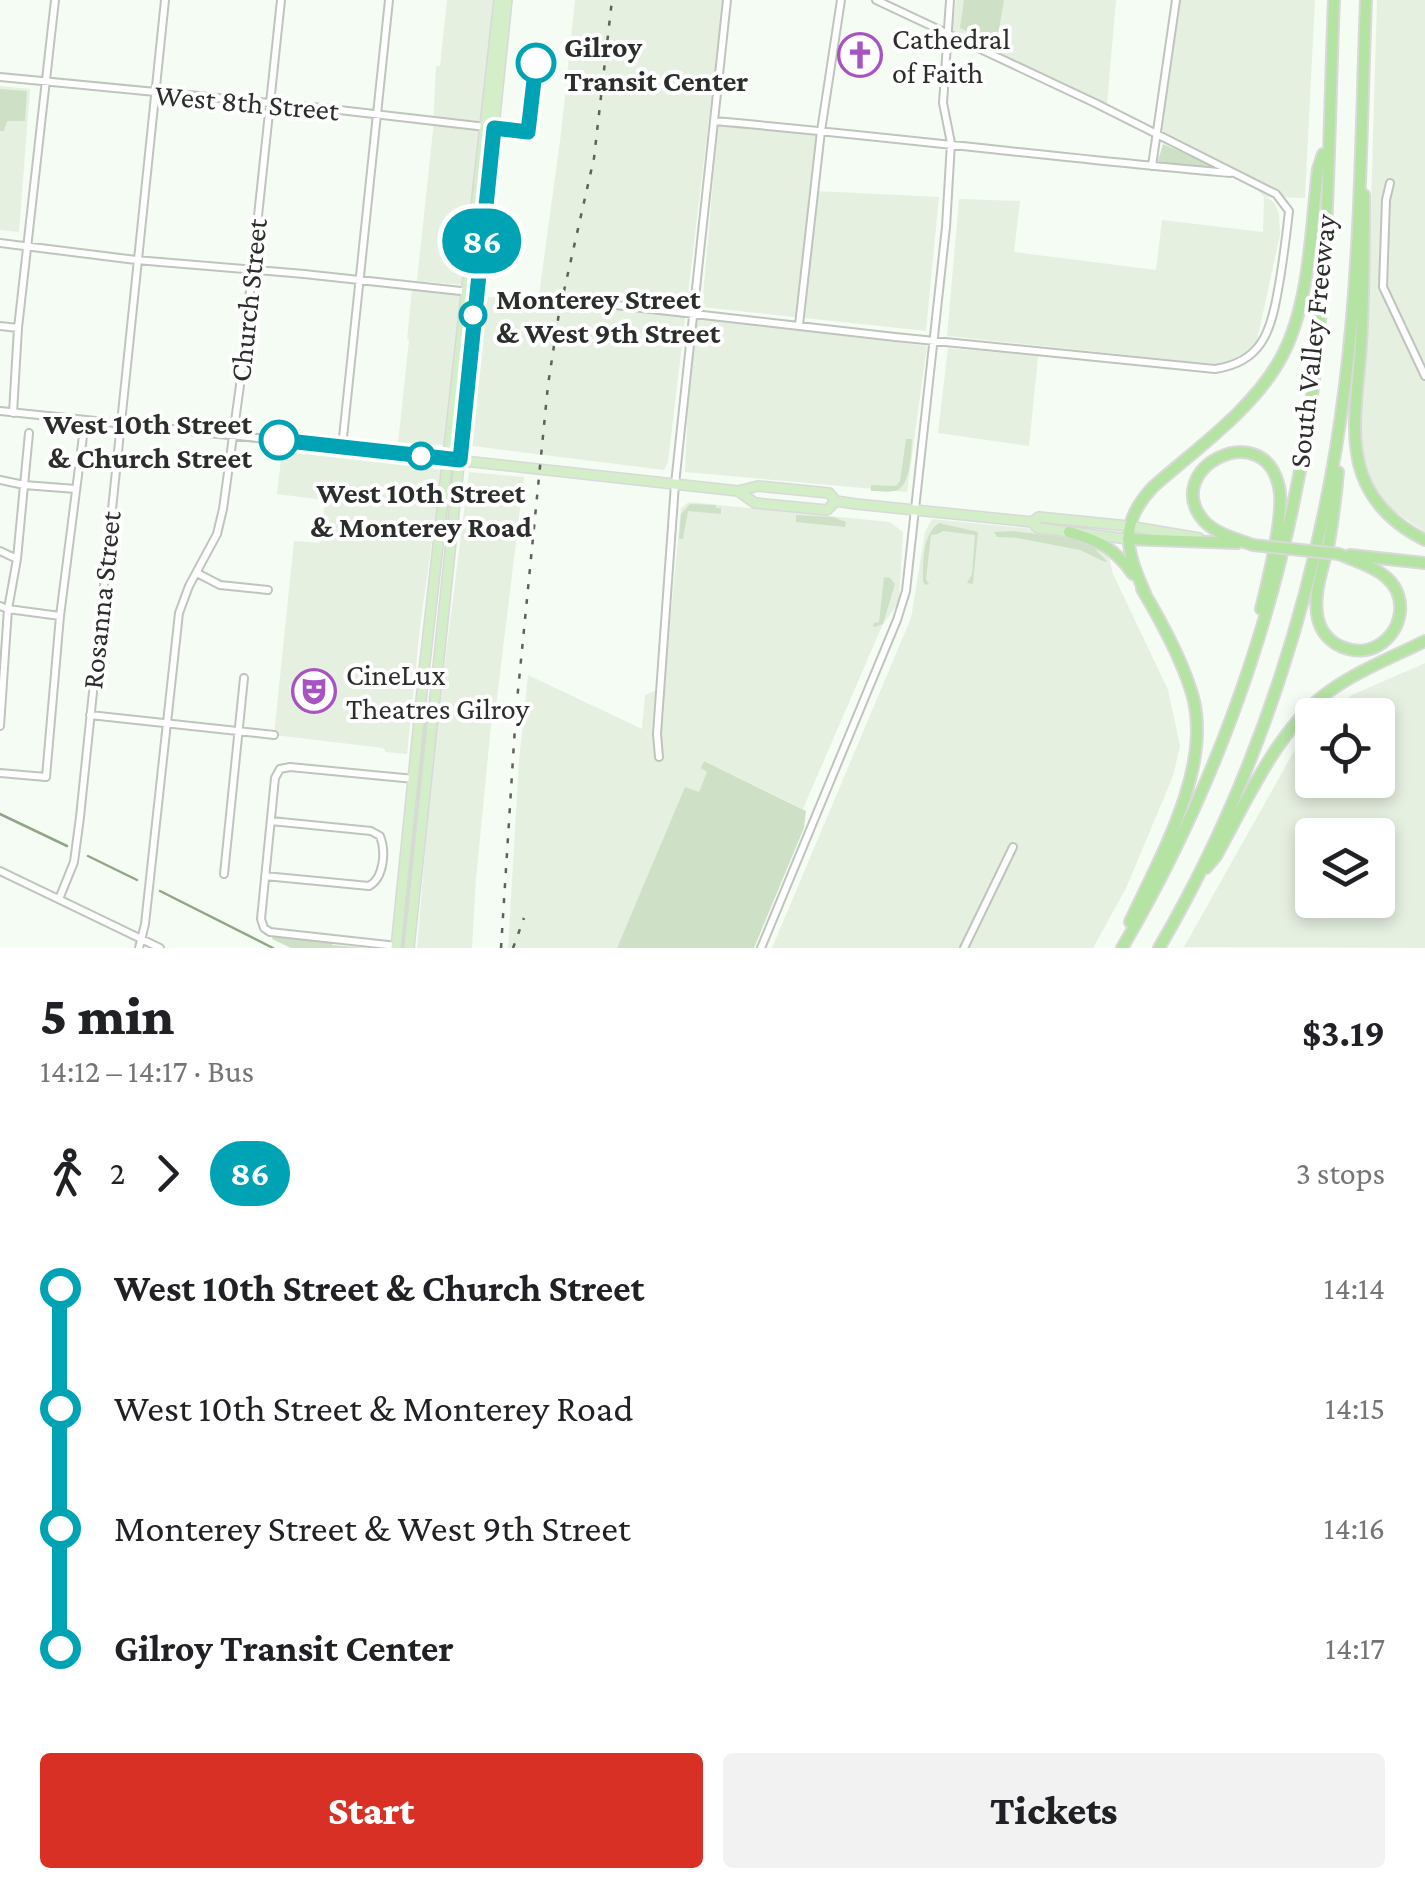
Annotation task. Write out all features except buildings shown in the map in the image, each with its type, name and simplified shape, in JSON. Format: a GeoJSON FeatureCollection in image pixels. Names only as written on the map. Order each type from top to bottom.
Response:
{"type":"FeatureCollection","features":[{"type":"Feature","properties":{"kind":"highway","name":"South Valley Freeway"},"geometry":{"type":"LineString","coordinates":[[1120,948],[1186,827],[1240,696],[1281,560],[1300,476],[1322,293],[1334,0]]}},
{"type":"Feature","properties":{"kind":"highway","name":"South Valley Freeway"},"geometry":{"type":"LineString","coordinates":[[1159,948],[1196,880],[1252,752],[1290,645],[1325,508],[1346,381],[1353,296],[1366,0]]}},
{"type":"Feature","properties":{"kind":"highway"},"geometry":{"type":"LineString","coordinates":[[1364,41],[1364,260],[1356,448],[1363,479],[1378,504],[1402,527],[1425,540]]}},
{"type":"Feature","properties":{"kind":"highway"},"geometry":{"type":"LineString","coordinates":[[1144,593],[1128,532],[1134,511],[1146,494],[1240,410],[1282,356],[1299,312],[1318,168],[1328,139]]}},
{"type":"Feature","properties":{"kind":"highway"},"geometry":{"type":"LineString","coordinates":[[1338,554],[1380,572],[1398,594],[1398,622],[1388,638],[1373,648],[1354,650],[1334,643],[1321,629],[1316,613],[1335,502],[1346,381]]}},
{"type":"Feature","properties":{"kind":"highway"},"geometry":{"type":"LineString","coordinates":[[1240,696],[1268,576],[1280,492],[1274,473],[1262,460],[1244,452],[1226,454],[1206,464],[1200,473],[1195,502],[1212,528],[1253,544]]}},
{"type":"Feature","properties":{"kind":"highway"},"geometry":{"type":"LineString","coordinates":[[1069,532],[1093,539],[1115,552],[1131,571],[1190,688],[1197,722],[1197,744],[1185,795],[1120,948]]}},
{"type":"Feature","properties":{"kind":"highway"},"geometry":{"type":"LineString","coordinates":[[1128,532],[1425,563]]}},
{"type":"Feature","properties":{"kind":"highway"},"geometry":{"type":"LineString","coordinates":[[1196,880],[1216,856],[1300,716],[1339,685],[1425,641]]}},
{"type":"Feature","properties":{"kind":"main road"},"geometry":{"type":"LineString","coordinates":[[409,948],[460,460],[499,0]]}},
{"type":"Feature","properties":{"kind":"main road"},"geometry":{"type":"LineString","coordinates":[[489,128],[507,0]]}},
{"type":"Feature","properties":{"kind":"main road"},"geometry":{"type":"LineString","coordinates":[[396,947],[448,458],[472,292]]}},
{"type":"Feature","properties":{"kind":"main road"},"geometry":{"type":"LineString","coordinates":[[448,458],[738,491],[758,486],[829,493],[836,501],[1032,522],[1038,528],[1128,532]]}},
{"type":"Feature","properties":{"kind":"main road"},"geometry":{"type":"LineString","coordinates":[[738,491],[756,502],[828,510],[836,501]]}},
{"type":"Feature","properties":{"kind":"main road"},"geometry":{"type":"LineString","coordinates":[[1032,522],[1039,517],[1128,532]]}},
{"type":"Feature","properties":{"kind":"street"},"geometry":{"type":"LineString","coordinates":[[13,412],[18,328],[54,0]]}},
{"type":"Feature","properties":{"kind":"street","name":"Rosanna Street"},"geometry":{"type":"LineString","coordinates":[[59,899],[74,862],[164,0]]}},
{"type":"Feature","properties":{"kind":"street","name":"Church Street"},"geometry":{"type":"LineString","coordinates":[[140,944],[179,613],[221,522],[281,0]]}},
{"type":"Feature","properties":{"kind":"street"},"geometry":{"type":"LineString","coordinates":[[342,447],[389,0]]}},
{"type":"Feature","properties":{"kind":"street"},"geometry":{"type":"LineString","coordinates":[[659,757],[657,734],[675,484],[726,0]]}},
{"type":"Feature","properties":{"kind":"street"},"geometry":{"type":"LineString","coordinates":[[799,325],[841,0]]}},
{"type":"Feature","properties":{"kind":"street"},"geometry":{"type":"LineString","coordinates":[[607,304],[1215,369],[1238,364],[1255,351],[1272,326],[1284,261],[1289,211],[1276,194],[1158,133],[876,0]]}},
{"type":"Feature","properties":{"kind":"street"},"geometry":{"type":"LineString","coordinates":[[761,948],[901,610],[908,583],[946,227],[951,143],[943,103],[950,0]]}},
{"type":"Feature","properties":{"kind":"street"},"geometry":{"type":"LineString","coordinates":[[1152,166],[1176,0]]}},
{"type":"Feature","properties":{"kind":"street","name":"West 8th Street"},"geometry":{"type":"LineString","coordinates":[[0,77],[489,128]]}},
{"type":"Feature","properties":{"kind":"street"},"geometry":{"type":"LineString","coordinates":[[714,122],[1234,174]]}},
{"type":"Feature","properties":{"kind":"street"},"geometry":{"type":"LineString","coordinates":[[1390,184],[1383,287],[1425,376]]}},
{"type":"Feature","properties":{"kind":"street"},"geometry":{"type":"LineString","coordinates":[[0,244],[472,292]]}},
{"type":"Feature","properties":{"kind":"street"},"geometry":{"type":"LineString","coordinates":[[0,326],[18,328]]}},
{"type":"Feature","properties":{"kind":"street"},"geometry":{"type":"LineString","coordinates":[[0,411],[448,458]]}},
{"type":"Feature","properties":{"kind":"street"},"geometry":{"type":"LineString","coordinates":[[0,722],[4,608],[17,558],[30,432]]}},
{"type":"Feature","properties":{"kind":"street"},"geometry":{"type":"LineString","coordinates":[[0,773],[46,777],[60,616],[83,436]]}},
{"type":"Feature","properties":{"kind":"street"},"geometry":{"type":"LineString","coordinates":[[0,480],[76,489]]}},
{"type":"Feature","properties":{"kind":"street"},"geometry":{"type":"LineString","coordinates":[[0,550],[17,558]]}},
{"type":"Feature","properties":{"kind":"street"},"geometry":{"type":"LineString","coordinates":[[197,573],[220,585],[268,590]]}},
{"type":"Feature","properties":{"kind":"street"},"geometry":{"type":"LineString","coordinates":[[4,608],[60,616]]}},
{"type":"Feature","properties":{"kind":"street"},"geometry":{"type":"LineString","coordinates":[[224,874],[244,678]]}},
{"type":"Feature","properties":{"kind":"street"},"geometry":{"type":"LineString","coordinates":[[90,715],[274,735]]}},
{"type":"Feature","properties":{"kind":"street"},"geometry":{"type":"LineString","coordinates":[[396,947],[273,933],[264,928],[261,918],[271,820],[276,775],[290,766],[414,779]]}},
{"type":"Feature","properties":{"kind":"street"},"geometry":{"type":"LineString","coordinates":[[265,876],[369,886],[379,878],[383,843],[374,832],[271,820]]}},
{"type":"Feature","properties":{"kind":"street"},"geometry":{"type":"LineString","coordinates":[[964,948],[1013,847]]}},
{"type":"Feature","properties":{"kind":"street"},"geometry":{"type":"LineString","coordinates":[[0,871],[140,944],[160,948]]}},
{"type":"Feature","properties":{"kind":"shaded area"},"geometry":{"type":"Polygon","coordinates":[[[447,0],[496,0],[463,285],[417,281],[436,66],[440,66],[447,0]]]}},
{"type":"Feature","properties":{"kind":"shaded area"},"geometry":{"type":"Polygon","coordinates":[[[575,0],[723,0],[664,470],[473,446],[398,443],[412,289],[538,302],[575,0]]]}},
{"type":"Feature","properties":{"kind":"shaded area"},"geometry":{"type":"Polygon","coordinates":[[[956,0],[1116,0],[1107,105],[952,30],[956,0]]]}},
{"type":"Feature","properties":{"kind":"shaded area"},"geometry":{"type":"Polygon","coordinates":[[[1179,0],[1315,0],[1305,198],[1266,197],[1274,202],[1279,213],[1280,235],[1256,345],[1224,365],[947,336],[959,199],[1020,201],[1014,252],[1156,270],[1162,220],[1263,232],[1264,197],[1248,179],[1161,134],[1179,0]]]}},
{"type":"Feature","properties":{"kind":"shaded area"},"geometry":{"type":"Polygon","coordinates":[[[1377,0],[1425,0],[1425,532],[1388,507],[1371,484],[1363,452],[1361,417],[1367,343],[1377,0]]]}},
{"type":"Feature","properties":{"kind":"shaded area"},"geometry":{"type":"Polygon","coordinates":[[[0,86],[30,89],[19,232],[0,230],[0,86]]]}},
{"type":"Feature","properties":{"kind":"shaded area"},"geometry":{"type":"Polygon","coordinates":[[[718,124],[819,133],[815,191],[939,197],[926,331],[702,307],[718,124]]]}},
{"type":"Feature","properties":{"kind":"shaded area"},"geometry":{"type":"Polygon","coordinates":[[[698,318],[927,346],[907,492],[685,472],[689,379],[698,318]]]}},
{"type":"Feature","properties":{"kind":"shaded area"},"geometry":{"type":"Polygon","coordinates":[[[948,348],[1038,356],[1029,446],[938,433],[948,348]]]}},
{"type":"Feature","properties":{"kind":"shaded area"},"geometry":{"type":"Polygon","coordinates":[[[282,451],[442,470],[407,754],[274,735],[294,541],[320,543],[325,500],[277,494],[282,451]]]}},
{"type":"Feature","properties":{"kind":"shaded area"},"geometry":{"type":"Polygon","coordinates":[[[469,472],[524,477],[492,715],[472,948],[417,948],[433,756],[469,472]]]}},
{"type":"Feature","properties":{"kind":"shaded area"},"geometry":{"type":"Polygon","coordinates":[[[689,502],[890,522],[903,532],[899,602],[882,626],[803,809],[704,761],[708,772],[699,793],[685,788],[617,948],[508,948],[528,675],[642,729],[645,695],[664,687],[681,508],[689,502]]]}},
{"type":"Feature","properties":{"kind":"shaded area"},"geometry":{"type":"Polygon","coordinates":[[[932,519],[1034,529],[1093,542],[1109,558],[1168,690],[1180,746],[1173,776],[1126,888],[1093,948],[772,948],[911,618],[925,532],[932,519]]]}},
{"type":"Feature","properties":{"kind":"shaded area"},"geometry":{"type":"Polygon","coordinates":[[[1425,663],[1425,948],[1184,947],[1295,750],[1295,798],[1395,798],[1395,698],[1348,698],[1425,663]]]}},
{"type":"Feature","properties":{"kind":"green space"},"geometry":{"type":"Polygon","coordinates":[[[964,0],[1004,0],[999,30],[990,42],[960,28],[964,0]]]}},
{"type":"Feature","properties":{"kind":"green space"},"geometry":{"type":"Polygon","coordinates":[[[0,89],[27,91],[25,121],[7,121],[4,131],[0,131],[0,89]]]}},
{"type":"Feature","properties":{"kind":"green space"},"geometry":{"type":"Polygon","coordinates":[[[1163,144],[1221,169],[1157,164],[1163,144]]]}},
{"type":"Feature","properties":{"kind":"green space"},"geometry":{"type":"Polygon","coordinates":[[[906,439],[912,439],[911,452],[902,486],[892,491],[871,491],[871,485],[896,486],[900,481],[906,439]]]}},
{"type":"Feature","properties":{"kind":"green space"},"geometry":{"type":"Polygon","coordinates":[[[690,504],[716,505],[721,514],[688,511],[683,539],[679,539],[681,514],[690,504]]]}},
{"type":"Feature","properties":{"kind":"green space"},"geometry":{"type":"Polygon","coordinates":[[[796,515],[833,517],[846,522],[845,527],[796,522],[796,515]]]}},
{"type":"Feature","properties":{"kind":"green space"},"geometry":{"type":"Polygon","coordinates":[[[939,523],[978,532],[973,584],[967,583],[972,574],[975,535],[943,531],[931,535],[926,579],[929,584],[923,582],[926,542],[939,523]]]}},
{"type":"Feature","properties":{"kind":"green space"},"geometry":{"type":"Polygon","coordinates":[[[994,532],[1071,538],[1091,545],[1107,561],[1080,550],[997,537],[994,532]]]}},
{"type":"Feature","properties":{"kind":"green space"},"geometry":{"type":"Polygon","coordinates":[[[884,577],[895,584],[883,624],[875,627],[874,623],[879,622],[884,577]]]}},
{"type":"Feature","properties":{"kind":"green space"},"geometry":{"type":"Polygon","coordinates":[[[425,712],[429,713],[405,948],[401,948],[425,712]]]}},
{"type":"Feature","properties":{"kind":"green space"},"geometry":{"type":"Polygon","coordinates":[[[704,761],[806,811],[804,828],[754,948],[617,948],[685,787],[699,792],[707,772],[701,768],[704,761]]]}},
{"type":"Feature","properties":{"kind":"green space"},"geometry":{"type":"Polygon","coordinates":[[[273,936],[366,948],[291,948],[272,939],[273,936]]]}},
{"type":"Feature","properties":{"kind":"waterway"},"geometry":{"type":"LineString","coordinates":[[0,814],[67,846]]}},
{"type":"Feature","properties":{"kind":"waterway"},"geometry":{"type":"LineString","coordinates":[[88,856],[137,880]]}},
{"type":"Feature","properties":{"kind":"waterway"},"geometry":{"type":"LineString","coordinates":[[160,891],[273,948]]}},
{"type":"Feature","properties":{"kind":"railway"},"geometry":{"type":"LineString","coordinates":[[501,948],[516,711],[548,385],[559,313],[594,158],[612,0]]}},
{"type":"Feature","properties":{"kind":"railway"},"geometry":{"type":"LineString","coordinates":[[513,948],[524,918]]}},
{"type":"Feature","properties":{"kind":"bus line","name":"86"},"geometry":{"type":"LineString","coordinates":[[279,440],[460,460],[494,128],[528,132],[536,63]]}},
{"type":"Feature","properties":{"kind":"place","name":"Cathedral of Faith"},"geometry":{"type":"Point","coordinates":[860,55]}},
{"type":"Feature","properties":{"kind":"place","name":"Gilroy Transit Center"},"geometry":{"type":"Point","coordinates":[536,63]}},
{"type":"Feature","properties":{"kind":"place","name":"Monterey Street & West 9th Street"},"geometry":{"type":"Point","coordinates":[473,315]}},
{"type":"Feature","properties":{"kind":"place","name":"West 10th Street & Church Street"},"geometry":{"type":"Point","coordinates":[279,440]}},
{"type":"Feature","properties":{"kind":"place","name":"West 10th Street & Monterey Road"},"geometry":{"type":"Point","coordinates":[421,456]}},
{"type":"Feature","properties":{"kind":"place","name":"CineLux Theatres Gilroy"},"geometry":{"type":"Point","coordinates":[314,691]}}]}
